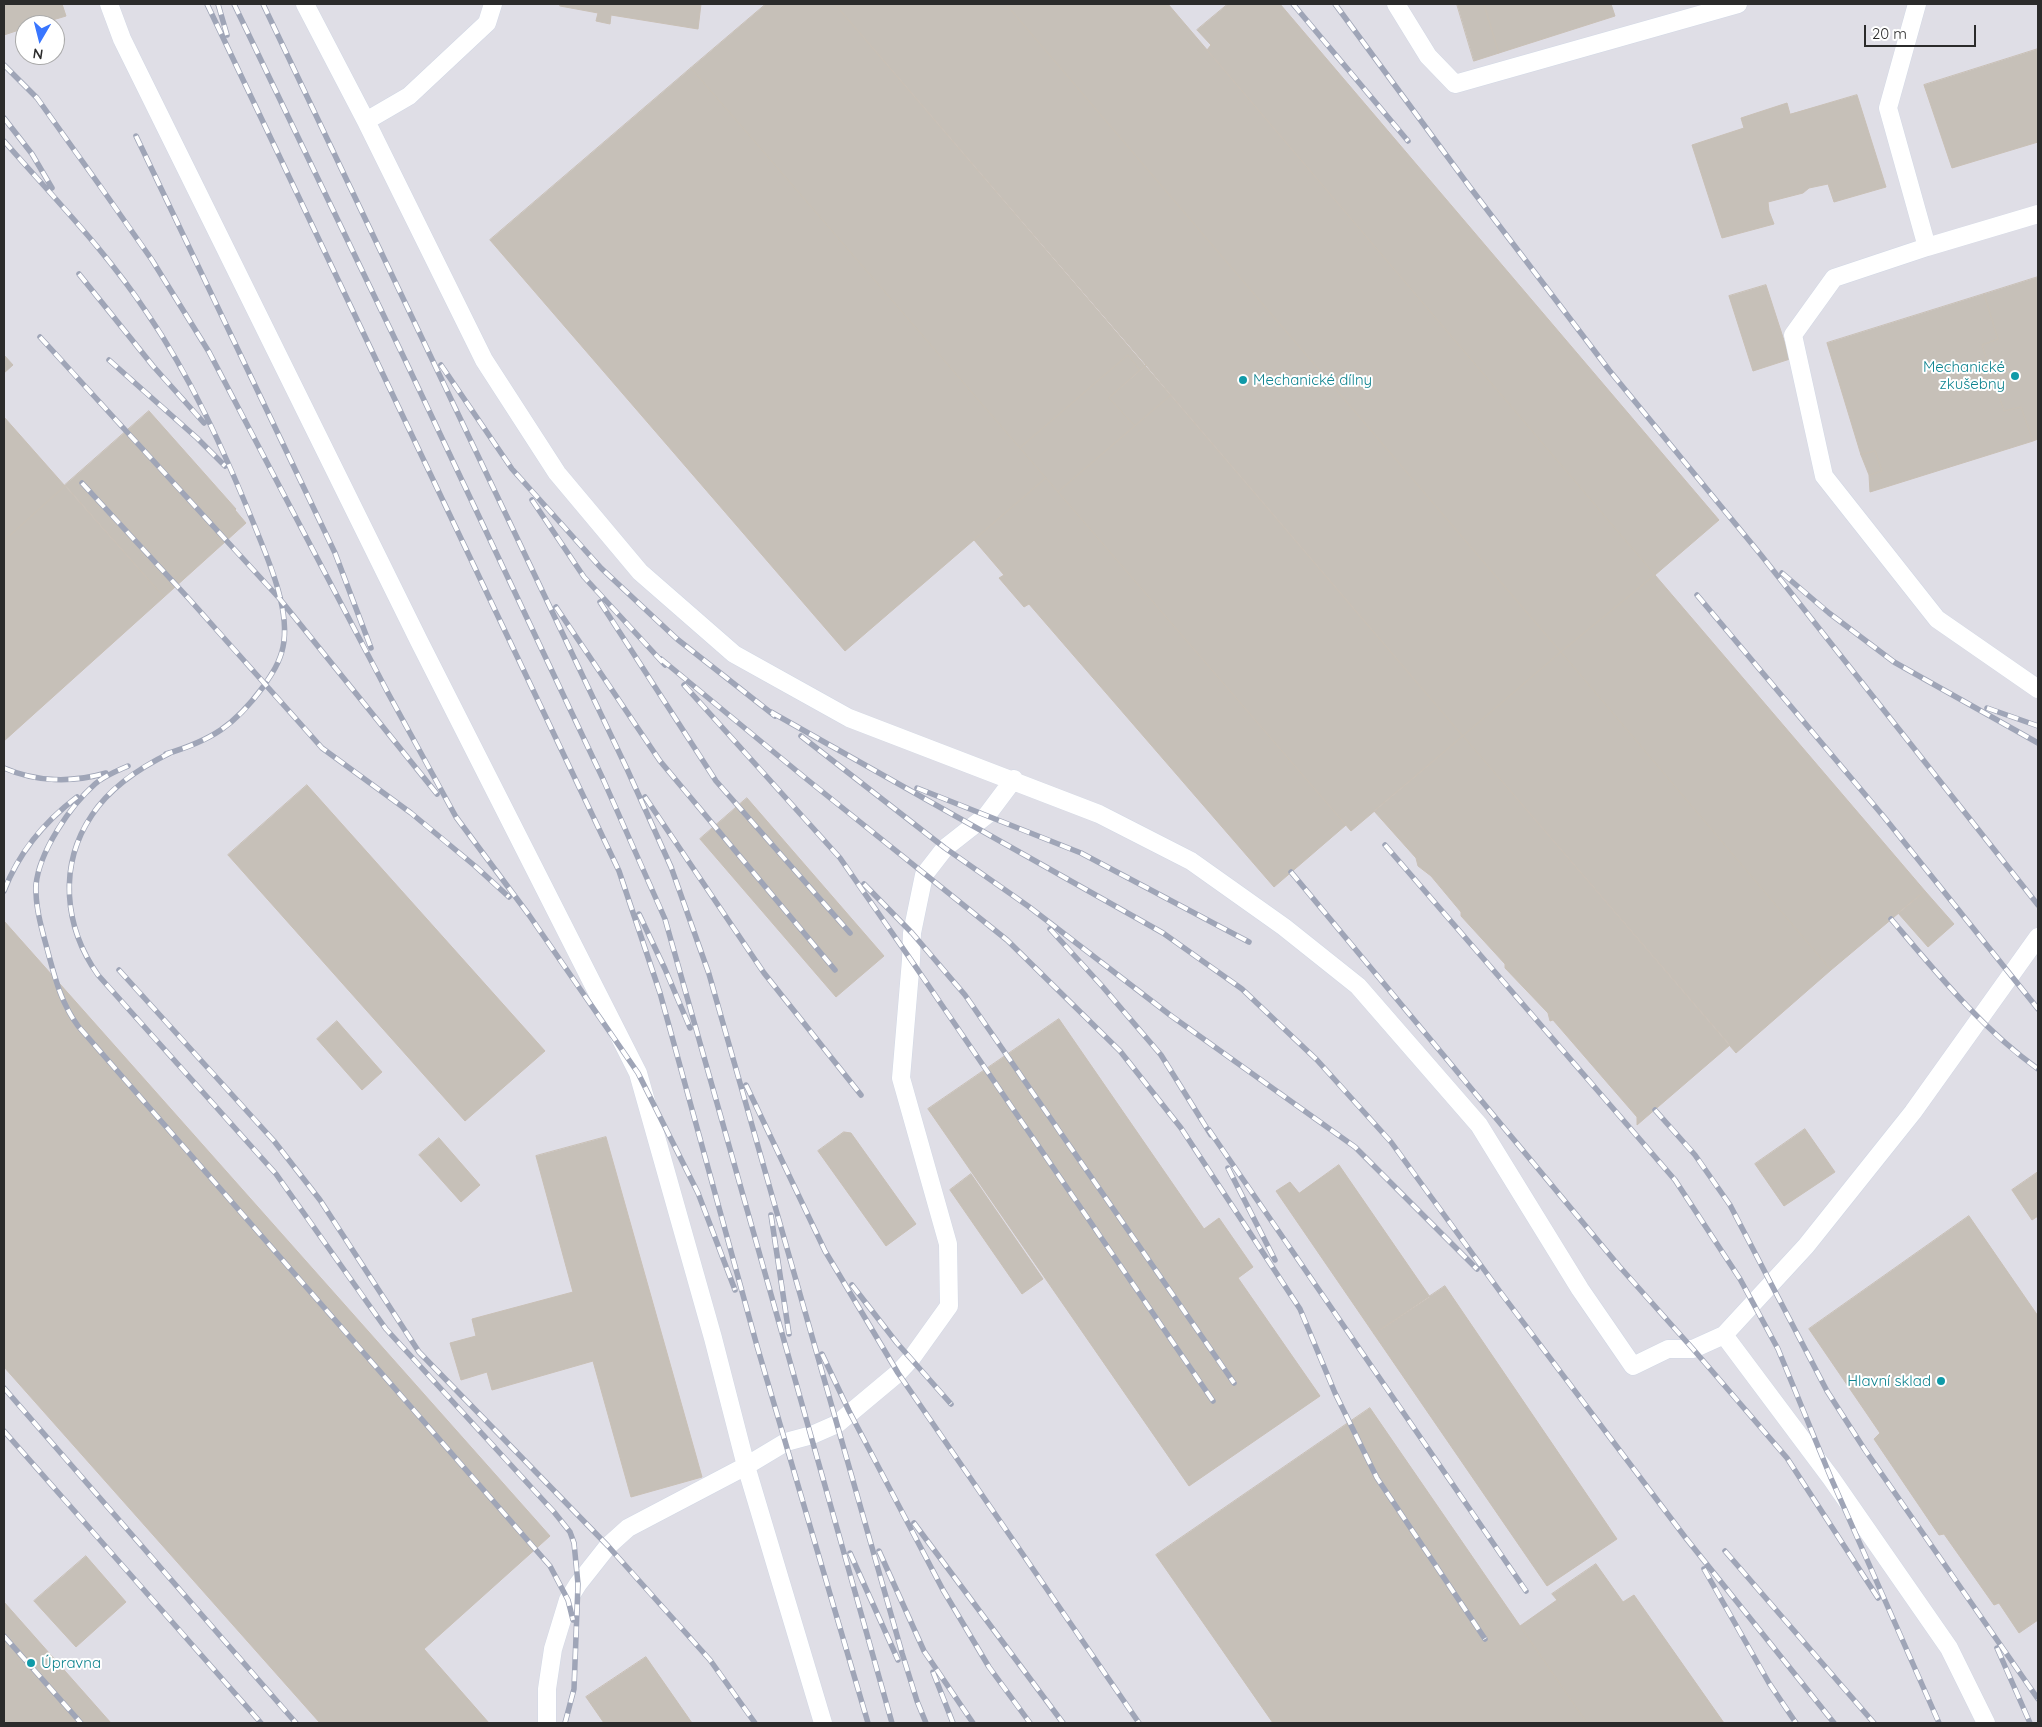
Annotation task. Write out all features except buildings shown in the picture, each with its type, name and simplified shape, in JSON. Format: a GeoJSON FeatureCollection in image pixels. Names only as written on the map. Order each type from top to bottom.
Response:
{"type":"FeatureCollection","features":[{"type":"Feature","properties":{"kind":"lane"},"geometry":{"type":"LineString","coordinates":[[109,4],[122,39],[419,641],[638,1073],[746,1466],[823,1723]]}},
{"type":"Feature","properties":{"kind":"lane"},"geometry":{"type":"LineString","coordinates":[[304,4],[366,121],[484,360],[557,472],[640,572],[734,654],[849,718],[1100,814],[1191,861],[1284,927],[1358,986],[1479,1126],[1580,1289],[1634,1366],[1668,1349],[1693,1349],[1724,1335],[1806,1246],[1907,1119],[2038,937]]}},
{"type":"Feature","properties":{"kind":"lane"},"geometry":{"type":"LineString","coordinates":[[366,121],[409,96],[487,23],[493,4]]}},
{"type":"Feature","properties":{"kind":"lane"},"geometry":{"type":"LineString","coordinates":[[1396,4],[1428,56],[1455,84],[1738,4]]}},
{"type":"Feature","properties":{"kind":"lane"},"geometry":{"type":"LineString","coordinates":[[1917,4],[1888,108],[1927,247]]}},
{"type":"Feature","properties":{"kind":"lane"},"geometry":{"type":"LineString","coordinates":[[2038,214],[1927,247],[1834,278],[1793,335],[1824,476],[1936,619],[2038,689]]}},
{"type":"Feature","properties":{"kind":"lane"},"geometry":{"type":"LineString","coordinates":[[547,1723],[548,1682],[553,1649],[568,1600],[608,1546],[628,1528],[746,1466],[786,1442],[812,1435],[837,1424],[912,1359],[949,1306],[948,1244],[901,1078],[912,933],[924,874],[945,848],[987,815],[1014,780]]}},
{"type":"Feature","properties":{"kind":"lane"},"geometry":{"type":"LineString","coordinates":[[1724,1335],[1831,1478],[1949,1648],[1986,1723]]}},
{"type":"Feature","properties":{"kind":"shaded area"},"geometry":{"type":"Polygon","coordinates":[[[4,4],[2038,4],[2038,1723],[4,1723],[4,4]]]}},
{"type":"Feature","properties":{"kind":"railway"},"geometry":{"type":"LineString","coordinates":[[207,4],[619,871],[660,993],[757,1346],[868,1723]]}},
{"type":"Feature","properties":{"kind":"railway"},"geometry":{"type":"LineString","coordinates":[[218,4],[227,35]]}},
{"type":"Feature","properties":{"kind":"railway"},"geometry":{"type":"LineString","coordinates":[[234,4],[603,779],[665,919],[892,1723]]}},
{"type":"Feature","properties":{"kind":"railway"},"geometry":{"type":"LineString","coordinates":[[263,4],[627,769],[671,867],[709,974],[902,1653],[926,1723]]}},
{"type":"Feature","properties":{"kind":"railway"},"geometry":{"type":"LineString","coordinates":[[1293,4],[1408,141]]}},
{"type":"Feature","properties":{"kind":"railway"},"geometry":{"type":"LineString","coordinates":[[1335,4],[1469,186],[1609,370],[1761,555],[2038,905]]}},
{"type":"Feature","properties":{"kind":"railway"},"geometry":{"type":"LineString","coordinates":[[4,65],[37,98],[100,186],[152,260],[209,352],[388,693],[456,817],[529,915],[638,1073],[698,1193],[735,1290]]}},
{"type":"Feature","properties":{"kind":"railway"},"geometry":{"type":"LineString","coordinates":[[4,118],[32,154],[52,188]]}},
{"type":"Feature","properties":{"kind":"railway"},"geometry":{"type":"LineString","coordinates":[[136,136],[335,553],[371,648]]}},
{"type":"Feature","properties":{"kind":"railway"},"geometry":{"type":"LineString","coordinates":[[4,141],[97,246],[131,290],[163,337],[206,415],[230,468],[265,551],[281,600],[285,632],[282,652],[278,663],[263,687],[242,712],[221,730],[196,743],[166,754]]}},
{"type":"Feature","properties":{"kind":"railway"},"geometry":{"type":"LineString","coordinates":[[79,274],[153,366],[204,423]]}},
{"type":"Feature","properties":{"kind":"railway"},"geometry":{"type":"LineString","coordinates":[[40,337],[279,598],[437,794]]}},
{"type":"Feature","properties":{"kind":"railway"},"geometry":{"type":"LineString","coordinates":[[109,360],[197,438],[225,466]]}},
{"type":"Feature","properties":{"kind":"railway"},"geometry":{"type":"LineString","coordinates":[[441,365],[512,469],[601,568],[677,639],[775,716]]}},
{"type":"Feature","properties":{"kind":"railway"},"geometry":{"type":"LineString","coordinates":[[82,483],[190,600],[322,748],[411,813],[509,897]]}},
{"type":"Feature","properties":{"kind":"railway"},"geometry":{"type":"LineString","coordinates":[[532,500],[584,577],[665,665]]}},
{"type":"Feature","properties":{"kind":"railway"},"geometry":{"type":"LineString","coordinates":[[1782,573],[1829,613],[1894,662],[2038,743]]}},
{"type":"Feature","properties":{"kind":"railway"},"geometry":{"type":"LineString","coordinates":[[1697,595],[1884,817],[2038,1009]]}},
{"type":"Feature","properties":{"kind":"railway"},"geometry":{"type":"LineString","coordinates":[[600,602],[716,781],[850,933]]}},
{"type":"Feature","properties":{"kind":"railway"},"geometry":{"type":"LineString","coordinates":[[556,607],[660,761],[835,970]]}},
{"type":"Feature","properties":{"kind":"railway"},"geometry":{"type":"LineString","coordinates":[[661,659],[1007,940],[1120,1051],[1181,1128],[1300,1309],[1335,1393],[1377,1478],[1485,1639]]}},
{"type":"Feature","properties":{"kind":"railway"},"geometry":{"type":"LineString","coordinates":[[684,685],[840,858],[1213,1401]]}},
{"type":"Feature","properties":{"kind":"railway"},"geometry":{"type":"LineString","coordinates":[[1987,708],[2038,726]]}},
{"type":"Feature","properties":{"kind":"railway"},"geometry":{"type":"LineString","coordinates":[[771,712],[1163,933],[1242,989],[1317,1060],[1391,1142],[1501,1293],[1685,1537],[1834,1723]]}},
{"type":"Feature","properties":{"kind":"railway"},"geometry":{"type":"LineString","coordinates":[[801,736],[945,848],[1028,906],[1170,1015],[1355,1147],[1477,1269]]}},
{"type":"Feature","properties":{"kind":"railway"},"geometry":{"type":"LineString","coordinates":[[172,752],[149,764],[117,786],[92,815],[81,834],[74,854],[70,875],[72,916],[78,937],[98,975],[276,1174],[386,1329],[554,1512],[570,1532],[574,1543],[578,1584],[574,1689],[565,1723]]}},
{"type":"Feature","properties":{"kind":"railway"},"geometry":{"type":"LineString","coordinates":[[128,766],[99,781],[85,793],[57,830],[49,844],[38,872],[36,894],[40,921],[57,984],[68,1009],[78,1026],[550,1566],[568,1600],[573,1620]]}},
{"type":"Feature","properties":{"kind":"railway"},"geometry":{"type":"LineString","coordinates":[[4,768],[29,776],[67,780],[106,773]]}},
{"type":"Feature","properties":{"kind":"railway"},"geometry":{"type":"LineString","coordinates":[[917,788],[1081,853],[1249,942]]}},
{"type":"Feature","properties":{"kind":"railway"},"geometry":{"type":"LineString","coordinates":[[4,891],[17,863],[43,827],[77,797]]}},
{"type":"Feature","properties":{"kind":"railway"},"geometry":{"type":"LineString","coordinates":[[645,797],[764,973],[861,1095]]}},
{"type":"Feature","properties":{"kind":"railway"},"geometry":{"type":"LineString","coordinates":[[1385,845],[1675,1180],[1740,1279],[1778,1349],[1831,1478],[1939,1723]]}},
{"type":"Feature","properties":{"kind":"railway"},"geometry":{"type":"LineString","coordinates":[[1291,872],[1619,1266],[1787,1458],[1878,1598]]}},
{"type":"Feature","properties":{"kind":"railway"},"geometry":{"type":"LineString","coordinates":[[864,884],[912,933],[965,995],[1234,1383]]}},
{"type":"Feature","properties":{"kind":"railway"},"geometry":{"type":"LineString","coordinates":[[639,914],[690,1028]]}},
{"type":"Feature","properties":{"kind":"railway"},"geometry":{"type":"LineString","coordinates":[[1891,919],[1942,979],[1978,1017],[1997,1036],[2038,1069]]}},
{"type":"Feature","properties":{"kind":"railway"},"geometry":{"type":"LineString","coordinates":[[1050,929],[1161,1055],[1211,1135]]}},
{"type":"Feature","properties":{"kind":"railway"},"geometry":{"type":"LineString","coordinates":[[119,970],[274,1141],[320,1200],[419,1352],[608,1546],[710,1660],[755,1723]]}},
{"type":"Feature","properties":{"kind":"railway"},"geometry":{"type":"LineString","coordinates":[[746,1085],[825,1251],[898,1373],[1139,1723]]}},
{"type":"Feature","properties":{"kind":"railway"},"geometry":{"type":"LineString","coordinates":[[1655,1110],[1695,1155],[1730,1205],[1827,1391],[1865,1450],[2038,1699]]}},
{"type":"Feature","properties":{"kind":"railway"},"geometry":{"type":"LineString","coordinates":[[1209,1130],[1526,1591]]}},
{"type":"Feature","properties":{"kind":"railway"},"geometry":{"type":"LineString","coordinates":[[1228,1168],[1275,1260]]}},
{"type":"Feature","properties":{"kind":"railway"},"geometry":{"type":"LineString","coordinates":[[771,1215],[789,1334]]}},
{"type":"Feature","properties":{"kind":"railway"},"geometry":{"type":"LineString","coordinates":[[852,1285],[897,1343],[951,1404]]}},
{"type":"Feature","properties":{"kind":"railway"},"geometry":{"type":"LineString","coordinates":[[822,1354],[849,1411],[943,1590],[989,1667],[1030,1723]]}},
{"type":"Feature","properties":{"kind":"railway"},"geometry":{"type":"LineString","coordinates":[[4,1388],[296,1723]]}},
{"type":"Feature","properties":{"kind":"railway"},"geometry":{"type":"LineString","coordinates":[[4,1431],[261,1723]]}},
{"type":"Feature","properties":{"kind":"railway"},"geometry":{"type":"LineString","coordinates":[[914,1523],[1063,1723]]}},
{"type":"Feature","properties":{"kind":"railway"},"geometry":{"type":"LineString","coordinates":[[879,1551],[924,1651],[973,1723]]}},
{"type":"Feature","properties":{"kind":"railway"},"geometry":{"type":"LineString","coordinates":[[1725,1551],[1874,1723]]}},
{"type":"Feature","properties":{"kind":"railway"},"geometry":{"type":"LineString","coordinates":[[850,1553],[898,1660]]}},
{"type":"Feature","properties":{"kind":"railway"},"geometry":{"type":"LineString","coordinates":[[1704,1569],[1769,1683],[1796,1723]]}},
{"type":"Feature","properties":{"kind":"railway"},"geometry":{"type":"LineString","coordinates":[[4,1636],[81,1723]]}},
{"type":"Feature","properties":{"kind":"railway"},"geometry":{"type":"LineString","coordinates":[[1997,1648],[2030,1723]]}},
{"type":"Feature","properties":{"kind":"railway"},"geometry":{"type":"LineString","coordinates":[[933,1672],[953,1723]]}},
{"type":"Feature","properties":{"kind":"place","name":"Mechanické zkušebny"},"geometry":{"type":"Point","coordinates":[2015,376]}},
{"type":"Feature","properties":{"kind":"place","name":"Mechanické dílny"},"geometry":{"type":"Point","coordinates":[1243,380]}},
{"type":"Feature","properties":{"kind":"place","name":"Hlavní sklad"},"geometry":{"type":"Point","coordinates":[1941,1381]}},
{"type":"Feature","properties":{"kind":"place","name":"Úpravna"},"geometry":{"type":"Point","coordinates":[31,1663]}}]}
